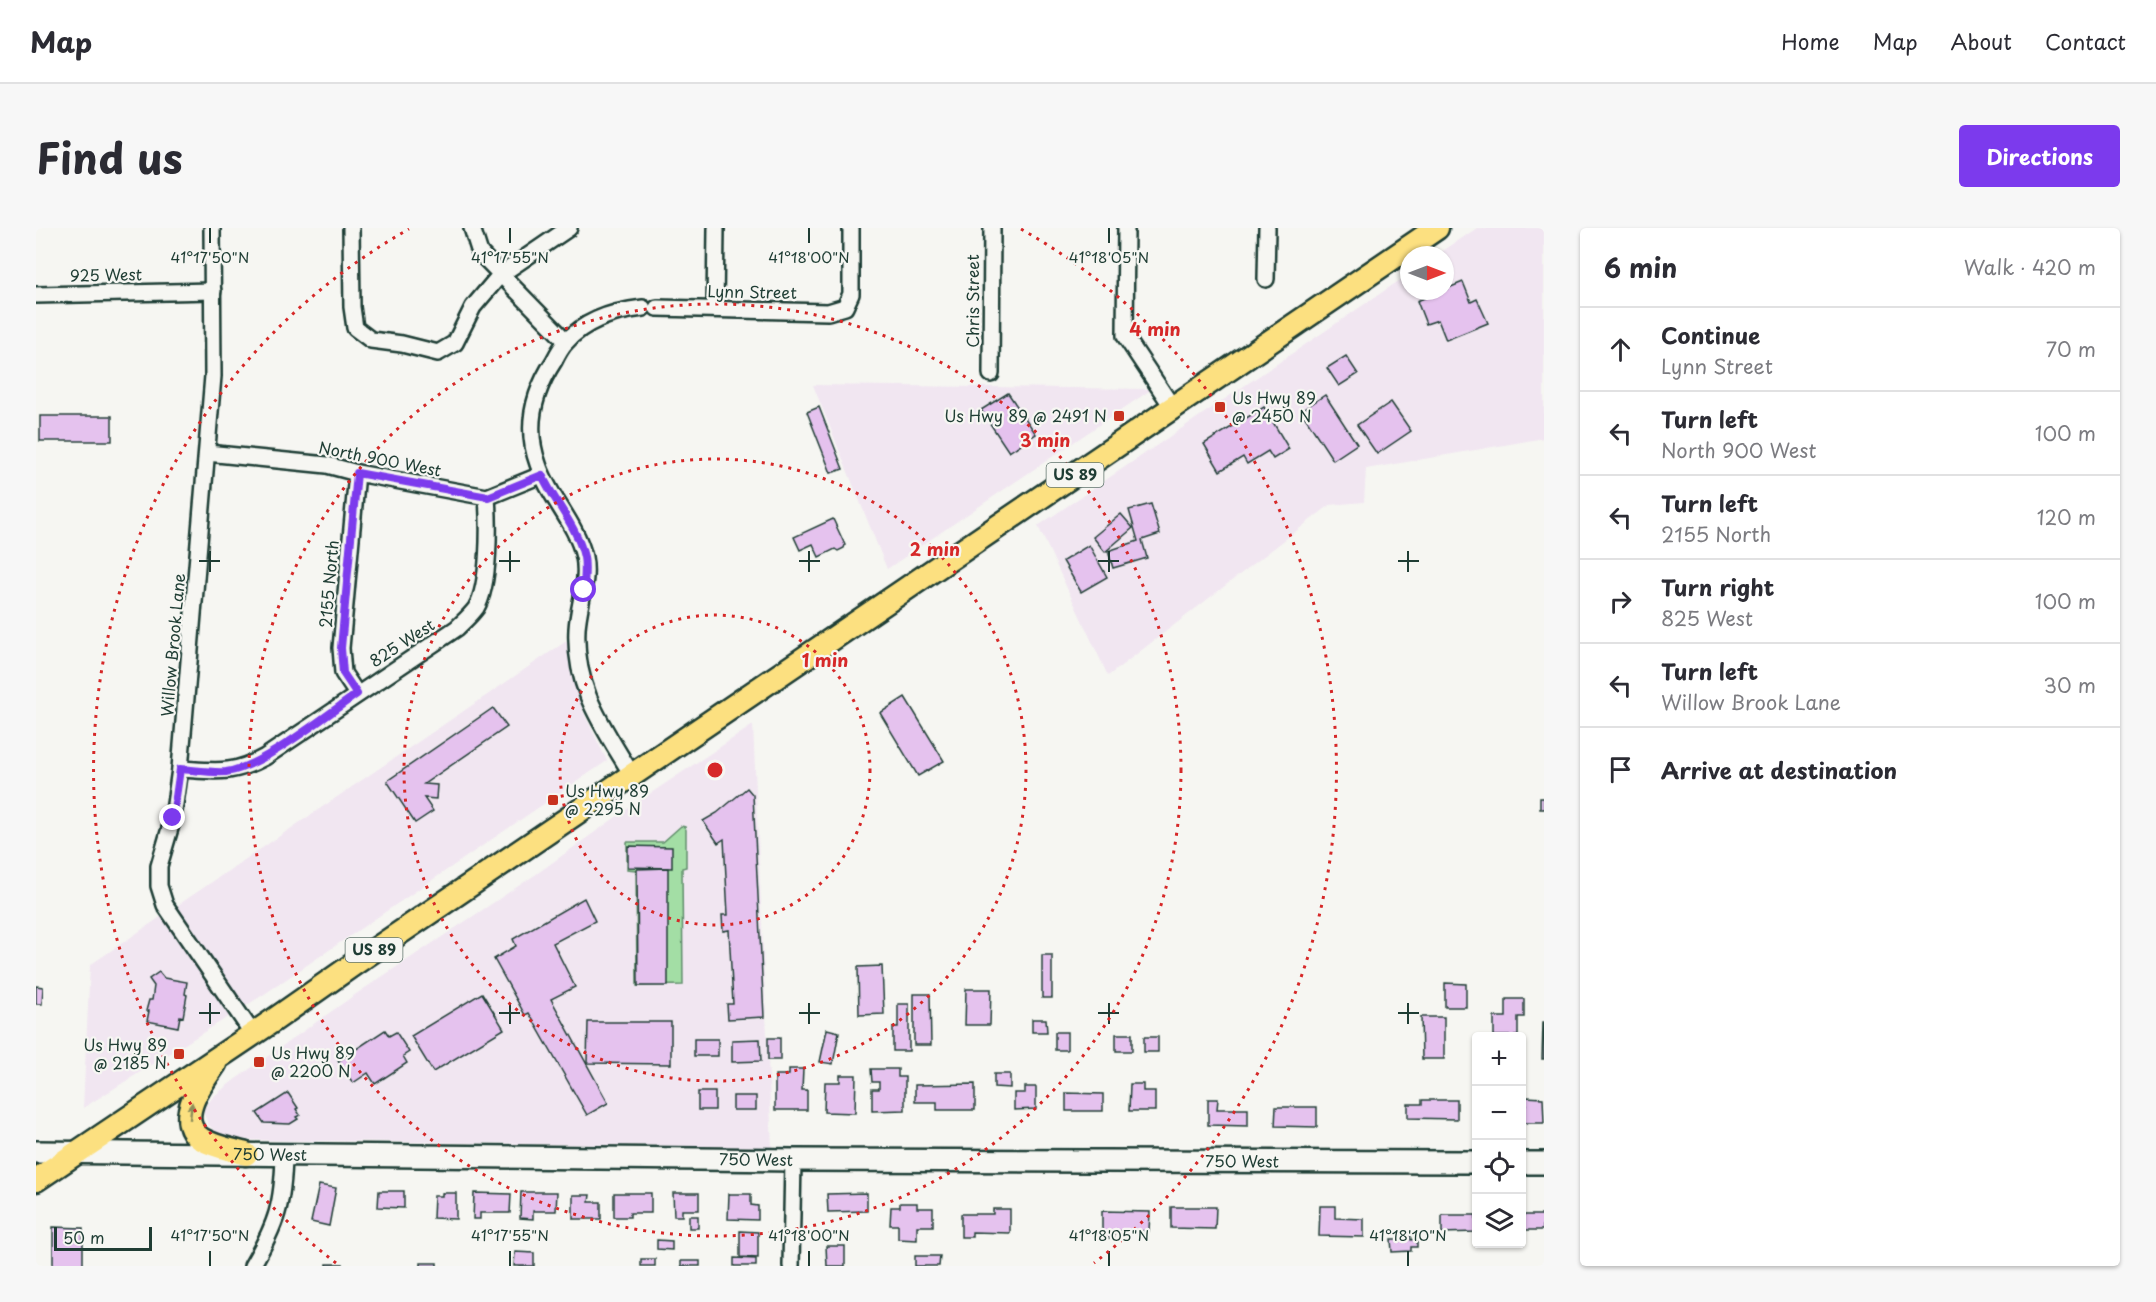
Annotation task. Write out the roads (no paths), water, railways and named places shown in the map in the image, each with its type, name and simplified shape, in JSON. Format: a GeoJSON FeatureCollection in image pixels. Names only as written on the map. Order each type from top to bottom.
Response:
{"type":"FeatureCollection","features":[{"type":"Feature","properties":{"kind":"main road","name":"US 89"},"geometry":{"type":"LineString","coordinates":[[36,1180],[1437,228]]}},
{"type":"Feature","properties":{"kind":"main road"},"geometry":{"type":"LineString","coordinates":[[222,1054],[195,1095],[189,1110],[189,1121],[195,1133],[202,1139],[246,1154]]}},
{"type":"Feature","properties":{"kind":"street","name":"Willow Brook Lane"},"geometry":{"type":"LineString","coordinates":[[213,228],[213,376],[207,453],[180,769],[173,818],[159,866],[159,886],[165,904],[254,1034]]}},
{"type":"Feature","properties":{"kind":"street"},"geometry":{"type":"LineString","coordinates":[[351,228],[352,307],[355,328],[371,340],[402,344],[438,353],[455,343],[473,308],[500,275],[569,228]]}},
{"type":"Feature","properties":{"kind":"street"},"geometry":{"type":"LineString","coordinates":[[472,228],[480,254],[566,342]]}},
{"type":"Feature","properties":{"kind":"street"},"geometry":{"type":"LineString","coordinates":[[715,309],[716,228]]}},
{"type":"Feature","properties":{"kind":"street","name":"Lynn Street"},"geometry":{"type":"LineString","coordinates":[[632,775],[592,707],[582,684],[576,651],[577,625],[584,590],[584,559],[573,527],[550,493],[542,475],[531,439],[536,395],[566,342],[605,316],[624,310],[650,308],[828,312],[844,307],[851,294],[851,228]]}},
{"type":"Feature","properties":{"kind":"street","name":"Chris Street"},"geometry":{"type":"LineString","coordinates":[[991,374],[992,228]]}},
{"type":"Feature","properties":{"kind":"street"},"geometry":{"type":"LineString","coordinates":[[1126,228],[1125,336],[1173,408]]}},
{"type":"Feature","properties":{"kind":"street"},"geometry":{"type":"LineString","coordinates":[[1266,279],[1267,228]]}},
{"type":"Feature","properties":{"kind":"street","name":"925 West"},"geometry":{"type":"LineString","coordinates":[[36,295],[213,291]]}},
{"type":"Feature","properties":{"kind":"street","name":"North 900 West"},"geometry":{"type":"LineString","coordinates":[[207,453],[327,465],[357,473],[488,497]]}},
{"type":"Feature","properties":{"kind":"street","name":"2155 North"},"geometry":{"type":"LineString","coordinates":[[357,473],[341,648],[343,673],[357,694]]}},
{"type":"Feature","properties":{"kind":"street"},"geometry":{"type":"LineString","coordinates":[[488,497],[542,475]]}},
{"type":"Feature","properties":{"kind":"street","name":"825 West"},"geometry":{"type":"LineString","coordinates":[[180,769],[225,772],[247,766],[265,757],[457,628],[476,607],[484,582],[488,497]]}},
{"type":"Feature","properties":{"kind":"street","name":"750 West"},"geometry":{"type":"LineString","coordinates":[[36,1152],[793,1160],[1472,1162]]}},
{"type":"Feature","properties":{"kind":"street"},"geometry":{"type":"LineString","coordinates":[[252,1266],[274,1228],[281,1200],[284,1155]]}},
{"type":"Feature","properties":{"kind":"street"},"geometry":{"type":"LineString","coordinates":[[791,1266],[793,1160]]}},
{"type":"Feature","properties":{"kind":"street"},"geometry":{"type":"LineString","coordinates":[[1526,1163],[1544,1163]]}},
{"type":"Feature","properties":{"kind":"place","name":"Us Hwy 89 @ 2450 N"},"geometry":{"type":"Point","coordinates":[1220,407]}},
{"type":"Feature","properties":{"kind":"place","name":"Us Hwy 89 @ 2491 N"},"geometry":{"type":"Point","coordinates":[1119,416]}},
{"type":"Feature","properties":{"kind":"place","name":"Us Hwy 89 @ 2295 N"},"geometry":{"type":"Point","coordinates":[553,800]}},
{"type":"Feature","properties":{"kind":"place","name":"Us Hwy 89 @ 2185 N"},"geometry":{"type":"Point","coordinates":[179,1054]}},
{"type":"Feature","properties":{"kind":"place","name":"Us Hwy 89 @ 2200 N"},"geometry":{"type":"Point","coordinates":[259,1062]}}]}
